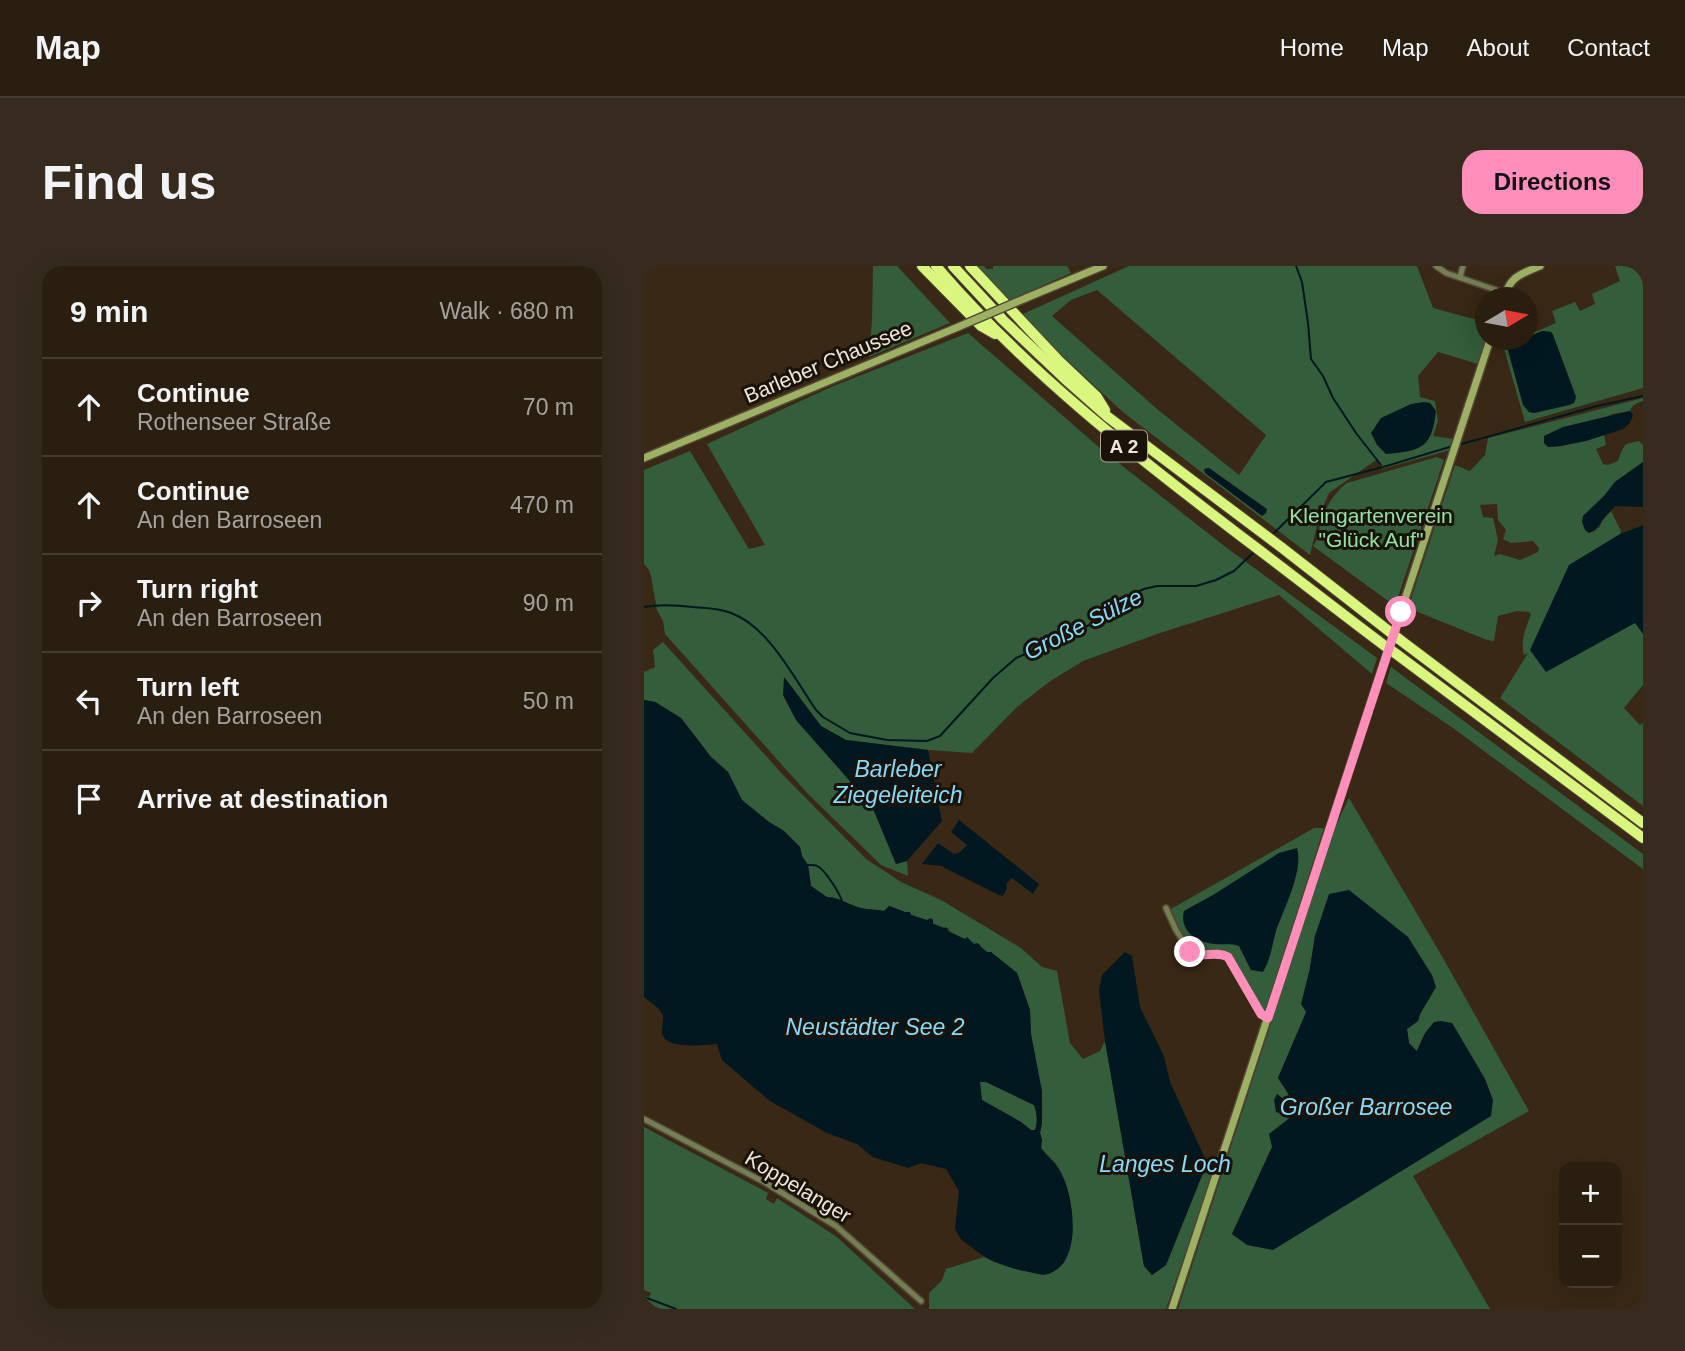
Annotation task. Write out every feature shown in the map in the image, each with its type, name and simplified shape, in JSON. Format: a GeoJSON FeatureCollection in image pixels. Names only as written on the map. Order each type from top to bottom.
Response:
{"type":"FeatureCollection","features":[{"type":"Feature","properties":{"kind":"highway"},"geometry":{"type":"LineString","coordinates":[[922,266],[981,326],[1007,341]]}},
{"type":"Feature","properties":{"kind":"highway","name":"A 2"},"geometry":{"type":"LineString","coordinates":[[936,266],[1007,341],[1110,435],[1385,646],[1643,838]]}},
{"type":"Feature","properties":{"kind":"highway","name":"A 2"},"geometry":{"type":"LineString","coordinates":[[953,266],[1003,320],[1108,417],[1643,822]]}},
{"type":"Feature","properties":{"kind":"highway"},"geometry":{"type":"LineString","coordinates":[[970,266],[1059,361],[1097,397],[1108,417]]}},
{"type":"Feature","properties":{"kind":"street","name":"Barleber Chaussee"},"geometry":{"type":"LineString","coordinates":[[644,457],[1103,266]]}},
{"type":"Feature","properties":{"kind":"street"},"geometry":{"type":"LineString","coordinates":[[1436,266],[1446,273],[1484,287]]}},
{"type":"Feature","properties":{"kind":"street"},"geometry":{"type":"LineString","coordinates":[[1460,277],[1463,266]]}},
{"type":"Feature","properties":{"kind":"street"},"geometry":{"type":"LineString","coordinates":[[1508,287],[1513,279],[1540,266]]}},
{"type":"Feature","properties":{"kind":"street"},"geometry":{"type":"LineString","coordinates":[[1172,1309],[1487,350]]}},
{"type":"Feature","properties":{"kind":"street"},"geometry":{"type":"LineString","coordinates":[[1166,908],[1175,930],[1190,952],[1195,955],[1220,953],[1230,959],[1261,1014],[1268,1018]]}},
{"type":"Feature","properties":{"kind":"street","name":"Koppelanger"},"geometry":{"type":"LineString","coordinates":[[644,1119],[780,1191],[836,1226],[922,1301]]}},
{"type":"Feature","properties":{"kind":"street"},"geometry":{"type":"LineString","coordinates":[[874,1271],[880,1265]]}},
{"type":"Feature","properties":{"kind":"green space"},"geometry":{"type":"Polygon","coordinates":[[[873,266],[897,266],[950,323],[869,357],[873,266]]]}},
{"type":"Feature","properties":{"kind":"green space"},"geometry":{"type":"Polygon","coordinates":[[[978,266],[993,269],[993,266],[1067,266],[1071,273],[1010,300],[978,266]]]}},
{"type":"Feature","properties":{"kind":"green space"},"geometry":{"type":"Polygon","coordinates":[[[1129,266],[1417,266],[1433,308],[1475,319],[1475,350],[1483,350],[1478,364],[1438,352],[1418,376],[1420,397],[1435,401],[1438,421],[1433,436],[1454,439],[1450,450],[1382,469],[1375,457],[1376,460],[1329,493],[1319,517],[1310,555],[1124,413],[1059,353],[1023,314],[1129,266]],[[1097,290],[1071,300],[1052,316],[1157,409],[1239,475],[1266,435],[1097,290]]]}},
{"type":"Feature","properties":{"kind":"green space"},"geometry":{"type":"Polygon","coordinates":[[[1615,266],[1643,266],[1643,388],[1525,422],[1504,350],[1510,350],[1534,413],[1572,404],[1576,396],[1553,335],[1551,332],[1538,333],[1538,331],[1556,323],[1552,311],[1575,302],[1580,311],[1595,304],[1592,294],[1620,281],[1615,266]]]}},
{"type":"Feature","properties":{"kind":"green space"},"geometry":{"type":"Polygon","coordinates":[[[968,333],[1101,449],[1223,545],[1377,658],[1372,674],[1279,595],[1083,661],[1049,682],[1017,707],[972,753],[846,740],[821,726],[785,678],[796,720],[872,806],[896,864],[907,861],[908,876],[881,865],[808,794],[665,634],[663,621],[657,610],[651,576],[644,564],[644,470],[690,451],[749,549],[765,545],[707,444],[831,387],[968,333]]]}},
{"type":"Feature","properties":{"kind":"green space"},"geometry":{"type":"Polygon","coordinates":[[[1643,398],[1643,401],[1634,405],[1630,411],[1612,414],[1548,447],[1604,435],[1606,445],[1596,449],[1603,464],[1608,465],[1618,461],[1626,444],[1639,441],[1643,445],[1643,462],[1615,482],[1583,516],[1599,528],[1611,511],[1620,534],[1643,525],[1643,685],[1624,708],[1640,725],[1643,723],[1643,806],[1500,698],[1528,653],[1524,655],[1523,644],[1531,614],[1529,612],[1517,611],[1498,616],[1494,641],[1408,608],[1455,465],[1470,471],[1485,455],[1488,438],[1643,398]],[[1497,504],[1480,505],[1483,517],[1493,518],[1498,540],[1494,556],[1500,554],[1520,560],[1538,552],[1539,548],[1533,541],[1511,543],[1503,539],[1506,530],[1498,520],[1497,504]]]}},
{"type":"Feature","properties":{"kind":"green space","name":"Kleingartenverein \"Glück Auf\""},"geometry":{"type":"Polygon","coordinates":[[[1437,457],[1444,460],[1395,606],[1313,546],[1326,509],[1347,483],[1437,457]]]}},
{"type":"Feature","properties":{"kind":"green space"},"geometry":{"type":"Polygon","coordinates":[[[663,642],[785,777],[866,859],[901,882],[941,900],[1021,948],[1042,967],[1057,971],[1070,1043],[1083,1059],[1100,1051],[1105,1041],[1144,1266],[1152,1275],[1166,1265],[1207,1163],[1215,1167],[1166,1309],[929,1309],[929,1293],[942,1280],[946,1269],[984,1257],[994,1262],[1049,1274],[1065,1261],[1072,1215],[1070,1201],[1067,1187],[1056,1164],[1041,1148],[1042,1123],[1030,1010],[1017,973],[991,952],[949,931],[948,928],[890,906],[884,911],[866,909],[827,898],[811,886],[808,865],[800,847],[784,831],[742,800],[728,772],[711,757],[681,718],[655,702],[644,700],[644,672],[655,667],[653,650],[663,642]]]}},
{"type":"Feature","properties":{"kind":"green space"},"geometry":{"type":"Polygon","coordinates":[[[1391,667],[1643,854],[1643,869],[1453,728],[1386,683],[1391,667]]]}},
{"type":"Feature","properties":{"kind":"green space"},"geometry":{"type":"Polygon","coordinates":[[[1349,798],[1529,1111],[1413,1176],[1490,1309],[1178,1309],[1335,827],[1349,798]],[[1320,924],[1315,936],[1310,968],[1307,1012],[1278,1078],[1289,1095],[1292,1115],[1272,1147],[1232,1234],[1485,1079],[1452,1023],[1425,1033],[1416,1052],[1409,1043],[1407,1029],[1418,1021],[1436,987],[1320,924]]]}},
{"type":"Feature","properties":{"kind":"green space"},"geometry":{"type":"Polygon","coordinates":[[[1314,828],[1324,828],[1265,1014],[1261,1012],[1229,955],[1219,952],[1197,953],[1189,947],[1169,910],[1314,828]],[[1213,895],[1184,911],[1239,946],[1251,970],[1267,965],[1276,931],[1213,895]]]}},
{"type":"Feature","properties":{"kind":"green space"},"geometry":{"type":"Polygon","coordinates":[[[979,1082],[986,1082],[1034,1105],[1037,1117],[1035,1130],[982,1100],[979,1082]]]}},
{"type":"Feature","properties":{"kind":"green space"},"geometry":{"type":"Polygon","coordinates":[[[644,1127],[768,1193],[766,1199],[774,1204],[777,1198],[837,1237],[915,1309],[650,1309],[646,1301],[644,1306],[644,1295],[649,1297],[651,1293],[644,1290],[644,1127]]]}},
{"type":"Feature","properties":{"kind":"water"},"geometry":{"type":"Polygon","coordinates":[[[1551,332],[1553,335],[1576,398],[1574,403],[1569,405],[1534,413],[1529,412],[1523,405],[1508,350],[1538,350],[1538,333],[1551,332]]]}},
{"type":"Feature","properties":{"kind":"water"},"geometry":{"type":"Polygon","coordinates":[[[1430,403],[1436,411],[1428,440],[1416,449],[1386,454],[1371,433],[1381,418],[1411,404],[1430,403]]]}},
{"type":"Feature","properties":{"kind":"water"},"geometry":{"type":"Polygon","coordinates":[[[1630,411],[1633,415],[1630,423],[1623,429],[1561,446],[1548,447],[1544,443],[1544,436],[1563,427],[1630,411]]]}},
{"type":"Feature","properties":{"kind":"water"},"geometry":{"type":"Polygon","coordinates":[[[1643,462],[1643,507],[1615,506],[1595,530],[1589,533],[1585,530],[1583,516],[1615,482],[1643,462]]]}},
{"type":"Feature","properties":{"kind":"water"},"geometry":{"type":"Polygon","coordinates":[[[1209,468],[1267,509],[1266,513],[1262,516],[1205,473],[1204,469],[1209,468]]]}},
{"type":"Feature","properties":{"kind":"water"},"geometry":{"type":"Polygon","coordinates":[[[1643,525],[1643,634],[1635,623],[1546,672],[1530,650],[1569,565],[1620,534],[1643,525]]]}},
{"type":"Feature","properties":{"kind":"water","name":"Barleber Ziegeleiteich"},"geometry":{"type":"Polygon","coordinates":[[[784,677],[821,726],[846,740],[928,750],[942,821],[907,861],[896,864],[872,806],[796,720],[783,695],[784,677]]]}},
{"type":"Feature","properties":{"kind":"water","name":"Neustädter See 2"},"geometry":{"type":"Polygon","coordinates":[[[644,700],[655,702],[681,718],[711,757],[728,772],[742,800],[784,831],[800,847],[808,865],[811,886],[827,897],[861,908],[884,911],[889,906],[927,920],[931,918],[933,924],[946,927],[949,932],[965,939],[967,937],[1017,973],[1030,1010],[1031,1034],[1042,1091],[1041,1148],[1059,1169],[1065,1181],[1072,1212],[1071,1246],[1065,1260],[1056,1270],[1043,1275],[990,1260],[965,1243],[955,1228],[959,1191],[946,1169],[921,1163],[908,1168],[873,1157],[857,1144],[827,1133],[770,1101],[722,1060],[717,1044],[686,1045],[670,1042],[665,1038],[662,1033],[663,1015],[644,997],[644,700]],[[980,1082],[982,1100],[1035,1130],[1037,1117],[1034,1105],[986,1082],[980,1082]]]}},
{"type":"Feature","properties":{"kind":"water"},"geometry":{"type":"Polygon","coordinates":[[[959,820],[1039,884],[1033,894],[1012,878],[1006,884],[1003,896],[941,866],[922,864],[938,843],[954,854],[967,845],[951,832],[959,820]]]}},
{"type":"Feature","properties":{"kind":"water"},"geometry":{"type":"Polygon","coordinates":[[[1297,848],[1298,868],[1295,880],[1263,972],[1251,970],[1239,946],[1202,941],[1187,930],[1184,911],[1279,853],[1297,848]]]}},
{"type":"Feature","properties":{"kind":"water","name":"Großer Barrosee"},"geometry":{"type":"Polygon","coordinates":[[[1349,890],[1408,937],[1432,975],[1436,987],[1418,1021],[1407,1029],[1409,1043],[1417,1051],[1425,1033],[1434,1022],[1452,1023],[1485,1079],[1493,1100],[1491,1116],[1273,1250],[1247,1245],[1232,1234],[1272,1147],[1269,1134],[1292,1116],[1276,1112],[1274,1100],[1277,1094],[1289,1103],[1289,1095],[1278,1078],[1306,1012],[1301,1004],[1315,936],[1329,894],[1349,890]]]}},
{"type":"Feature","properties":{"kind":"water","name":"Langes Loch"},"geometry":{"type":"Polygon","coordinates":[[[1125,952],[1132,956],[1140,1007],[1164,1056],[1170,1082],[1207,1163],[1166,1265],[1152,1275],[1144,1266],[1105,1041],[1099,990],[1102,975],[1125,952]]]}},
{"type":"Feature","properties":{"kind":"waterway"},"geometry":{"type":"LineString","coordinates":[[1296,266],[1302,282],[1311,359],[1356,433],[1381,465]]}},
{"type":"Feature","properties":{"kind":"waterway","name":"Große Sülze"},"geometry":{"type":"LineString","coordinates":[[1458,445],[1597,406],[1643,396]]}},
{"type":"Feature","properties":{"kind":"waterway","name":"Große Sülze"},"geometry":{"type":"LineString","coordinates":[[1272,535],[1326,482],[1453,446]]}},
{"type":"Feature","properties":{"kind":"waterway","name":"Große Sülze"},"geometry":{"type":"LineString","coordinates":[[644,607],[681,606],[731,613],[745,620],[769,641],[823,717],[850,733],[887,740],[927,741],[940,736],[993,678],[1016,658],[1096,622],[1133,594],[1144,589],[1157,586],[1196,586],[1216,580],[1234,571],[1255,551]]}},
{"type":"Feature","properties":{"kind":"waterway"},"geometry":{"type":"LineString","coordinates":[[808,865],[816,865],[822,870],[842,901]]}},
{"type":"Feature","properties":{"kind":"waterway"},"geometry":{"type":"LineString","coordinates":[[644,1297],[676,1309]]}},
{"type":"Feature","properties":{"kind":"route"},"geometry":{"type":"LineString","coordinates":[[1190,952],[1195,955],[1220,953],[1228,957],[1261,1014],[1268,1018],[1401,612]]}}]}
